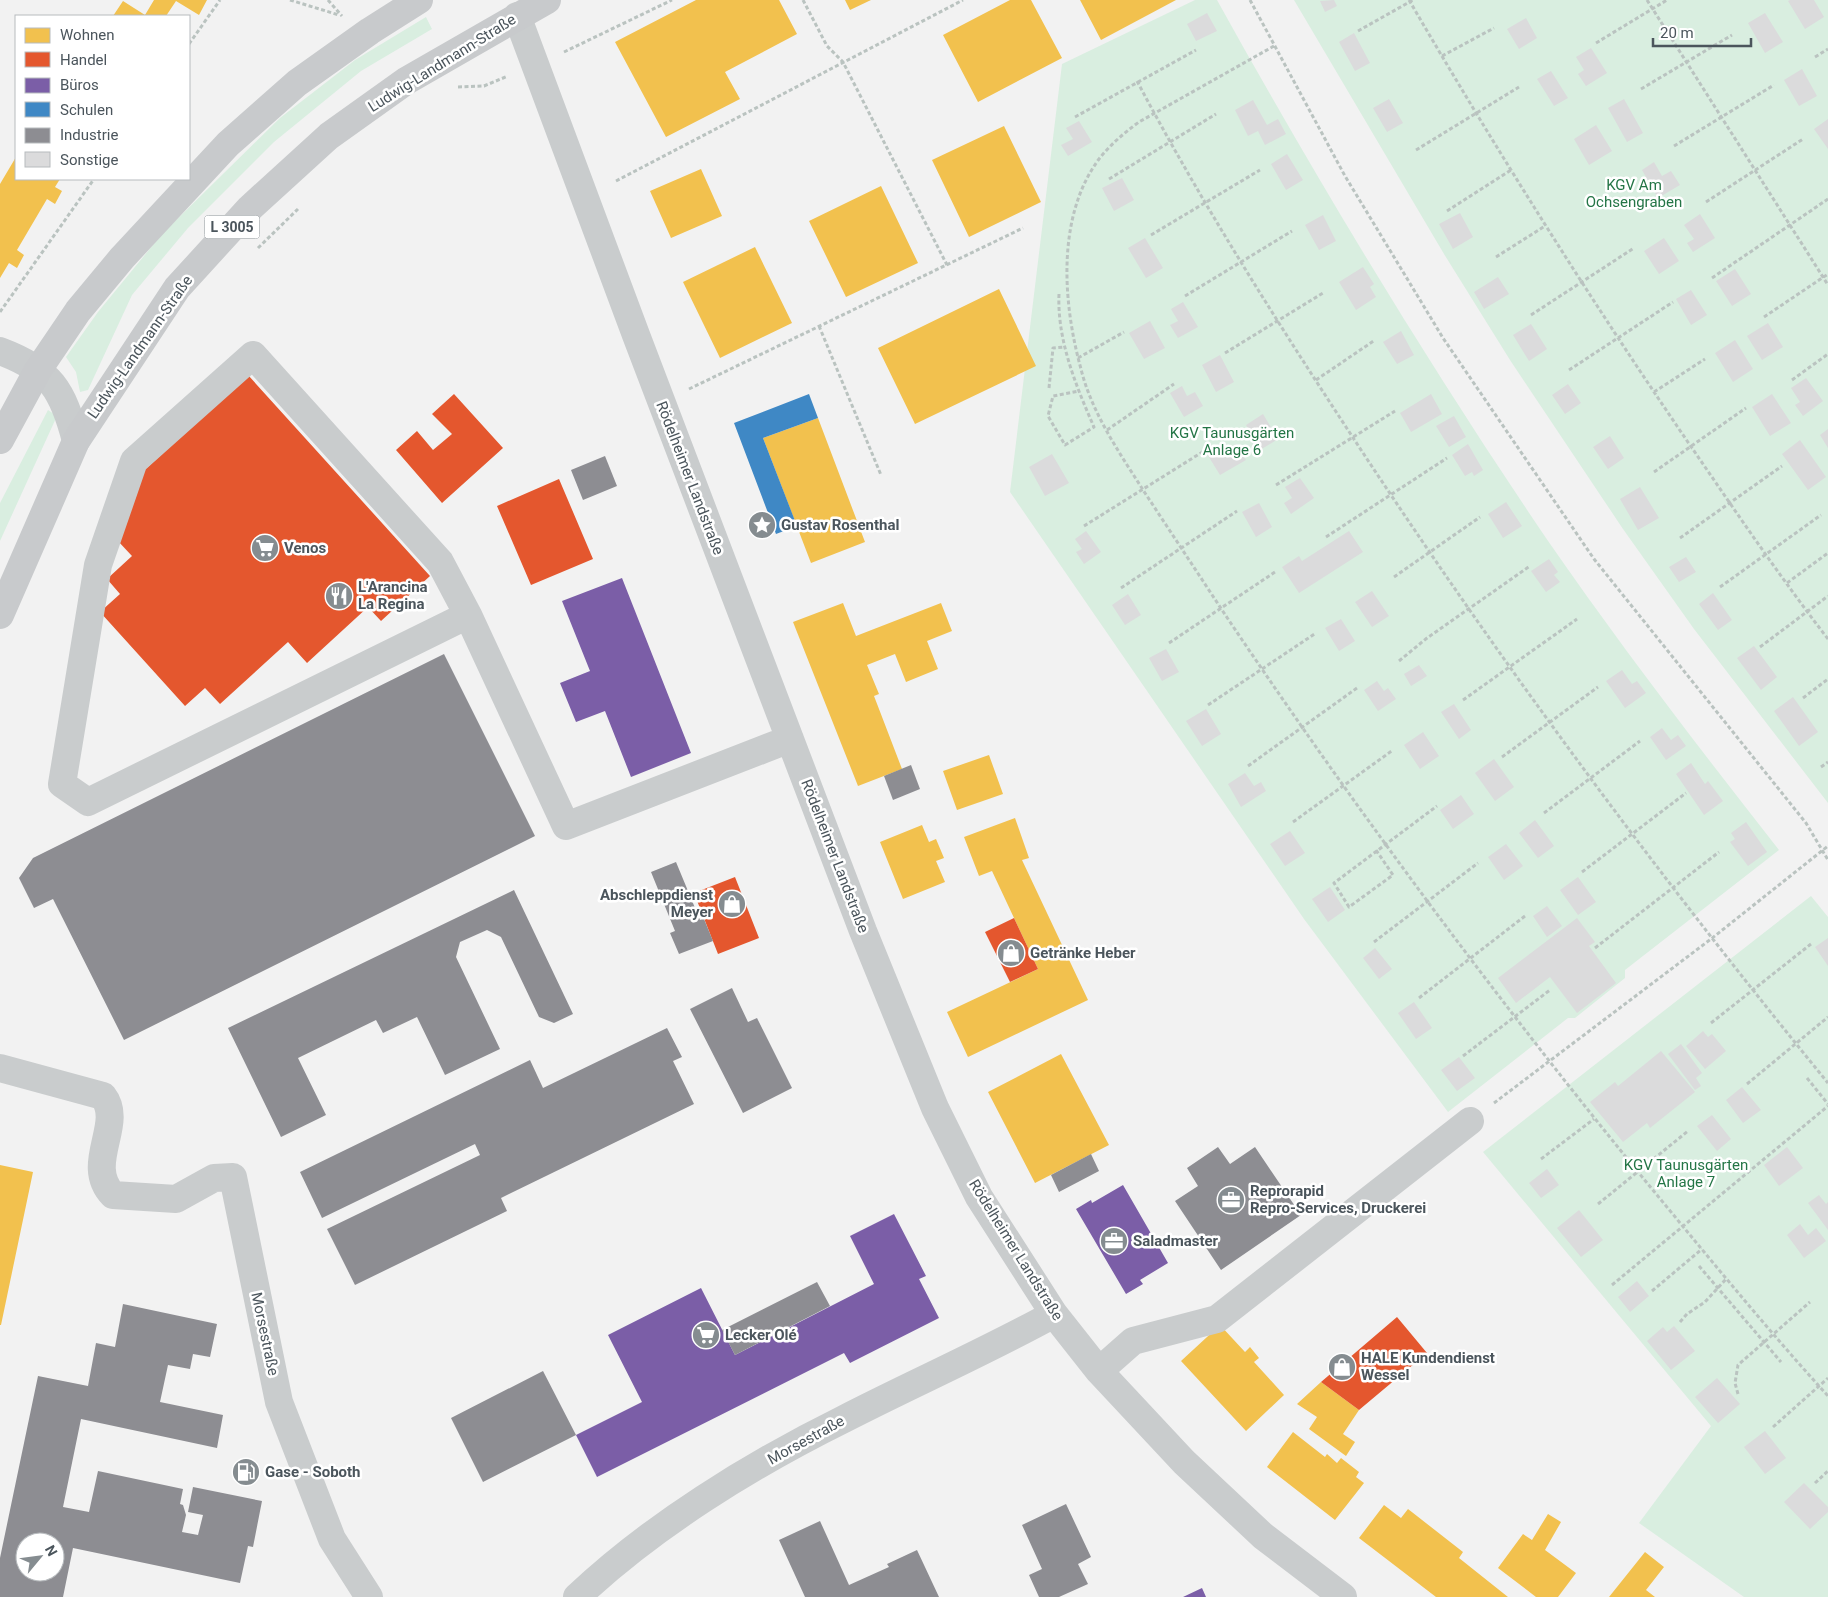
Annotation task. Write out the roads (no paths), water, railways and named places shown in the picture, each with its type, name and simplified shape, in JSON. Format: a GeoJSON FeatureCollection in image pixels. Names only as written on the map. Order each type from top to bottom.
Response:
{"type":"FeatureCollection","features":[{"type":"Feature","properties":{"kind":"main road"},"geometry":{"type":"LineString","coordinates":[[0,440],[38,370],[78,311],[116,265],[228,144],[296,83],[370,31],[419,0]]}},
{"type":"Feature","properties":{"kind":"main road","name":"Ludwig-Landmann-Straße"},"geometry":{"type":"LineString","coordinates":[[0,615],[76,441],[177,288],[250,208],[329,136],[514,8],[548,0]]}},
{"type":"Feature","properties":{"kind":"street","name":"Rödelheimer Landstraße"},"geometry":{"type":"LineString","coordinates":[[514,8],[863,931],[935,1108],[980,1197],[1054,1314],[1099,1371],[1184,1462],[1263,1536],[1344,1597]]}},
{"type":"Feature","properties":{"kind":"street"},"geometry":{"type":"LineString","coordinates":[[0,351],[38,370],[56,386],[68,409],[76,441]]}},
{"type":"Feature","properties":{"kind":"street"},"geometry":{"type":"LineString","coordinates":[[468,616],[88,802],[62,784],[98,565],[134,461],[253,355],[440,562],[468,616],[566,826],[790,738]]}},
{"type":"Feature","properties":{"kind":"street","name":"Morsestraße"},"geometry":{"type":"LineString","coordinates":[[0,1068],[103,1096],[109,1104],[109,1116],[100,1175],[104,1187],[113,1195],[176,1198],[214,1178],[234,1177],[280,1402],[332,1539],[370,1597]]}},
{"type":"Feature","properties":{"kind":"street"},"geometry":{"type":"LineString","coordinates":[[1099,1371],[1133,1341],[1217,1319],[1470,1121]]}},
{"type":"Feature","properties":{"kind":"street","name":"Morsestraße"},"geometry":{"type":"LineString","coordinates":[[577,1597],[603,1572],[703,1498],[842,1419],[1012,1337],[1054,1314]]}},
{"type":"Feature","properties":{"kind":"place","name":"Gustav Rosenthal"},"geometry":{"type":"Point","coordinates":[762,525]}},
{"type":"Feature","properties":{"kind":"place","name":"Venos"},"geometry":{"type":"Point","coordinates":[265,548]}},
{"type":"Feature","properties":{"kind":"place","name":"L'Arancina La Regina"},"geometry":{"type":"Point","coordinates":[339,596]}},
{"type":"Feature","properties":{"kind":"place","name":"Abschleppdienst Meyer"},"geometry":{"type":"Point","coordinates":[732,904]}},
{"type":"Feature","properties":{"kind":"place","name":"Getränke Heber"},"geometry":{"type":"Point","coordinates":[1011,953]}},
{"type":"Feature","properties":{"kind":"place","name":"Reprorapid Repro-Services, Druckerei"},"geometry":{"type":"Point","coordinates":[1231,1200]}},
{"type":"Feature","properties":{"kind":"place","name":"Saladmaster"},"geometry":{"type":"Point","coordinates":[1114,1241]}},
{"type":"Feature","properties":{"kind":"place","name":"Lecker Olé"},"geometry":{"type":"Point","coordinates":[706,1335]}},
{"type":"Feature","properties":{"kind":"place","name":"HALE Kundendienst Wessel"},"geometry":{"type":"Point","coordinates":[1342,1367]}},
{"type":"Feature","properties":{"kind":"place","name":"Gase - Soboth"},"geometry":{"type":"Point","coordinates":[246,1472]}},
{"type":"Feature","properties":{"kind":"park label","name":"KGV Am Ochsengraben"},"geometry":{"type":"Point","coordinates":[1634,194]}},
{"type":"Feature","properties":{"kind":"park label","name":"KGV Taunusgärten Anlage 6"},"geometry":{"type":"Point","coordinates":[1232,442]}},
{"type":"Feature","properties":{"kind":"park label","name":"KGV Taunusgärten Anlage 7"},"geometry":{"type":"Point","coordinates":[1686,1174]}}]}
